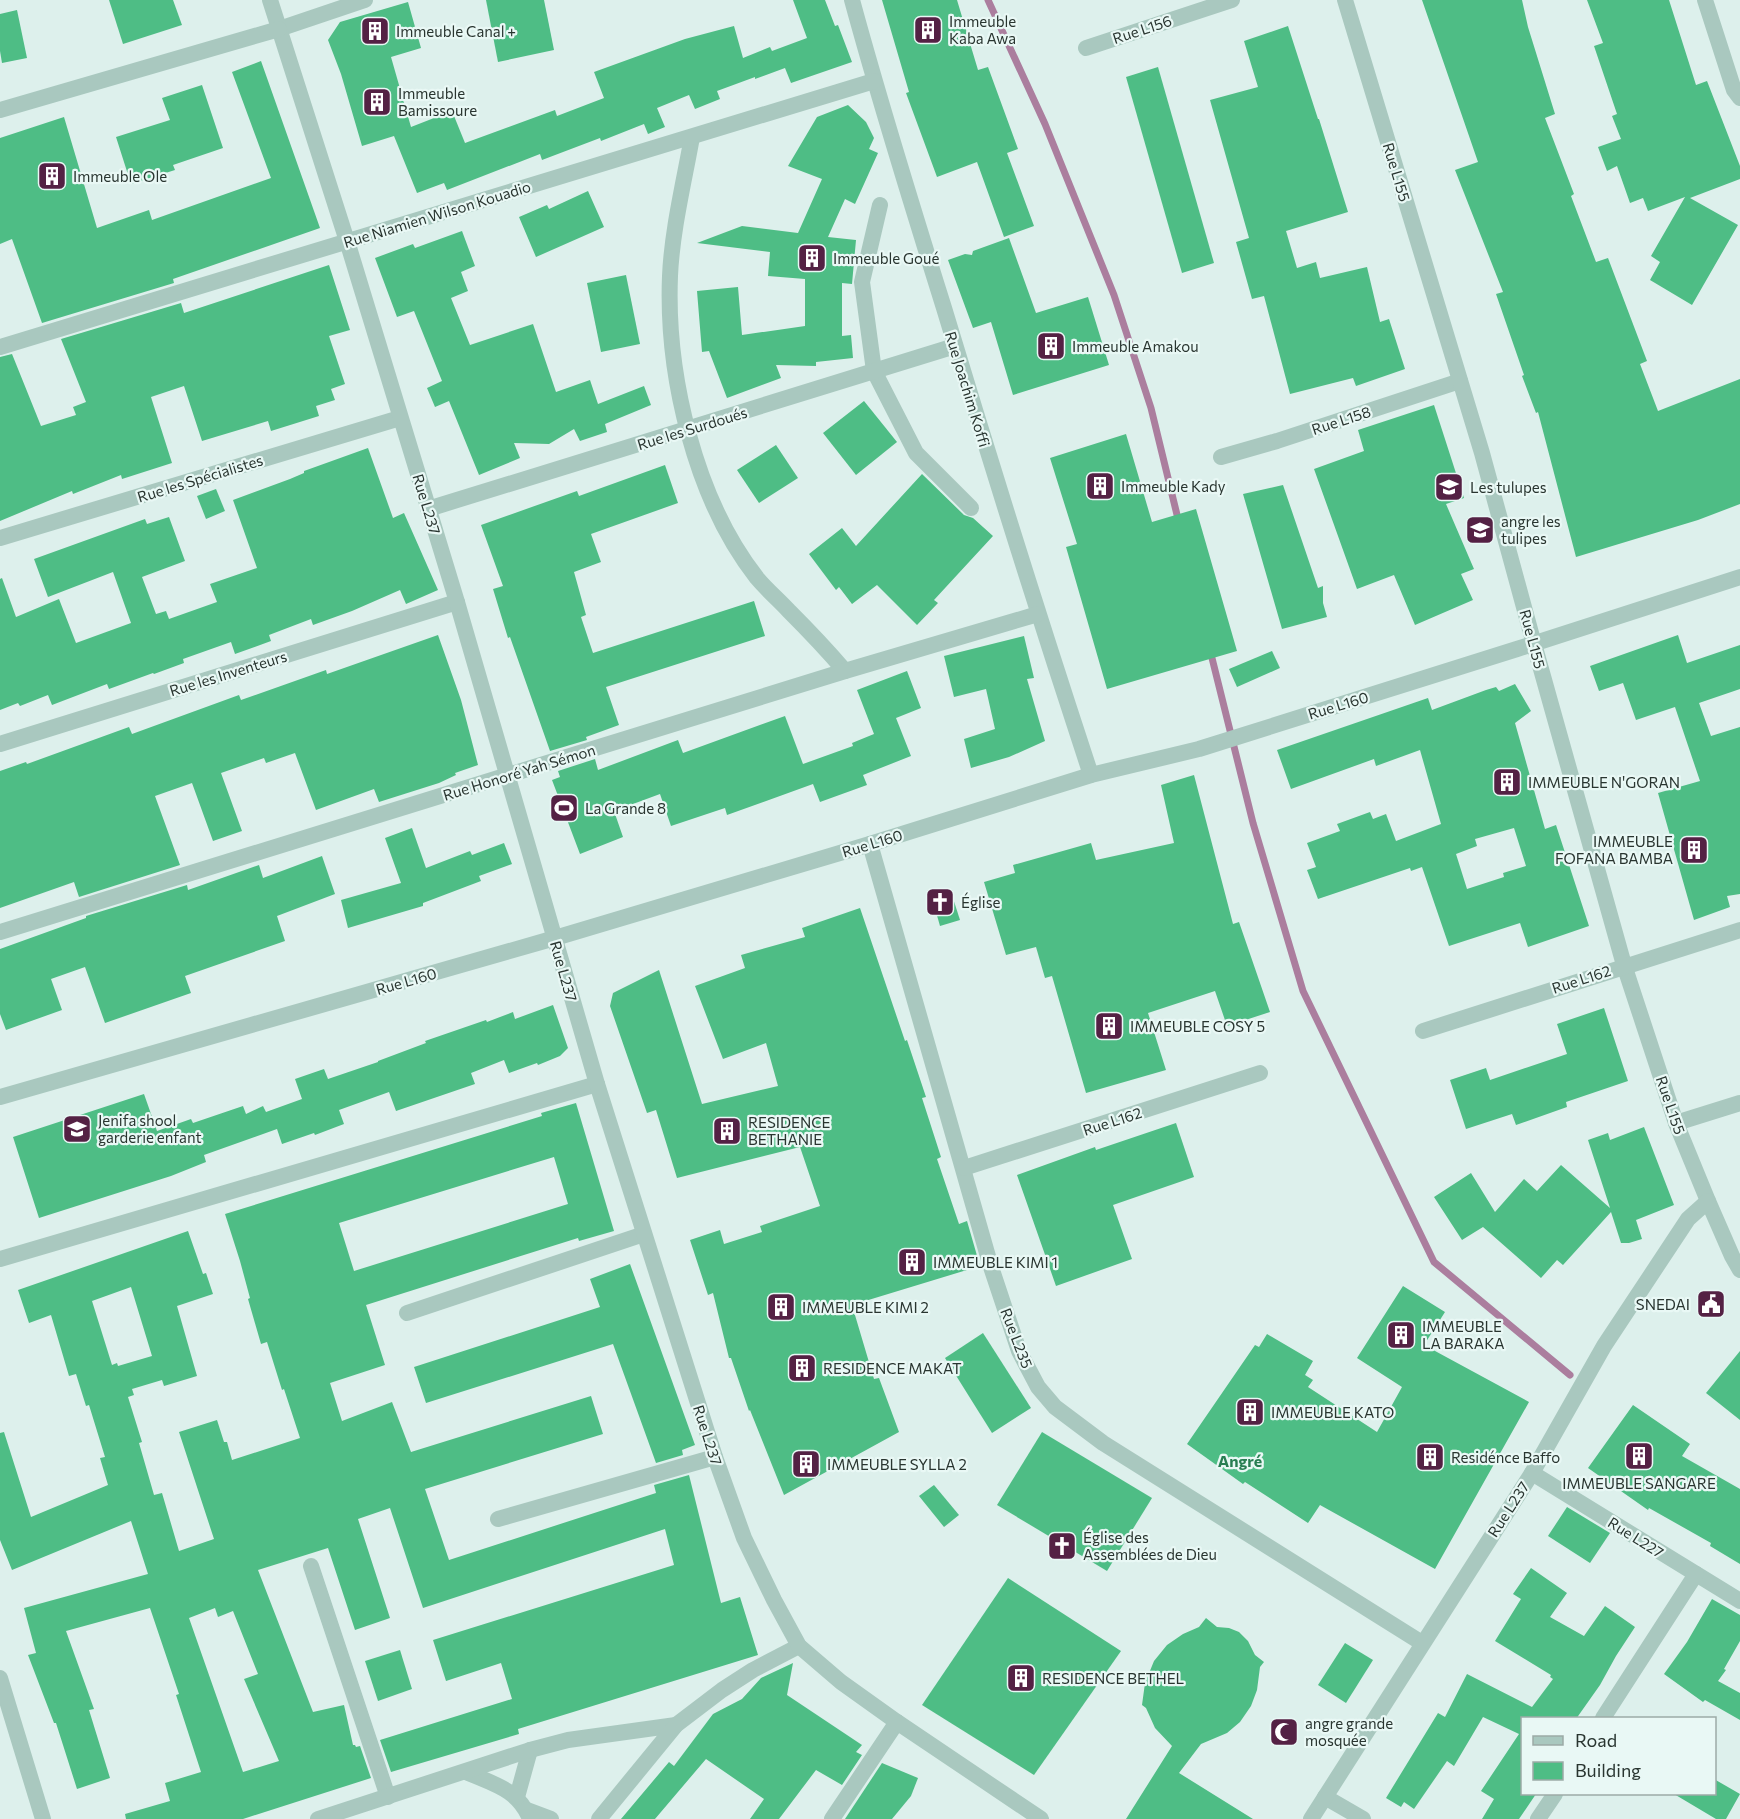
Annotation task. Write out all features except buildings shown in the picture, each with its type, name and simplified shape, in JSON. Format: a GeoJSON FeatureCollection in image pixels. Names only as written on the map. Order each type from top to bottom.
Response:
{"type":"FeatureCollection","features":[{"type":"Feature","properties":{"kind":"street","name":"Rue L237"},"geometry":{"type":"LineString","coordinates":[[270,0],[347,241],[457,603],[597,1084],[715,1457],[744,1538],[799,1646],[841,1682],[1041,1819]]}},
{"type":"Feature","properties":{"kind":"street"},"geometry":{"type":"LineString","coordinates":[[0,110],[279,28],[365,0]]}},
{"type":"Feature","properties":{"kind":"street","name":"Rue Joachim Koffi"},"geometry":{"type":"LineString","coordinates":[[852,0],[874,81],[955,346],[1038,614],[1091,775]]}},
{"type":"Feature","properties":{"kind":"street","name":"Rue L156"},"geometry":{"type":"LineString","coordinates":[[1086,48],[1232,0]]}},
{"type":"Feature","properties":{"kind":"street","name":"Rue L155"},"geometry":{"type":"LineString","coordinates":[[1345,0],[1482,453],[1624,965],[1676,1123],[1708,1202],[1740,1270]]}},
{"type":"Feature","properties":{"kind":"street"},"geometry":{"type":"LineString","coordinates":[[1706,0],[1734,90],[1740,98]]}},
{"type":"Feature","properties":{"kind":"street","name":"Rue Niamien Wilson Kouadio"},"geometry":{"type":"LineString","coordinates":[[0,347],[874,81]]}},
{"type":"Feature","properties":{"kind":"street"},"geometry":{"type":"LineString","coordinates":[[692,136],[676,224],[670,276],[671,330],[687,430],[704,483],[739,552],[758,579],[845,671]]}},
{"type":"Feature","properties":{"kind":"street"},"geometry":{"type":"LineString","coordinates":[[880,205],[862,282],[874,371],[916,453],[971,508]]}},
{"type":"Feature","properties":{"kind":"street","name":"Rue les Surdoués"},"geometry":{"type":"LineString","coordinates":[[428,509],[955,346]]}},
{"type":"Feature","properties":{"kind":"street","name":"Rue L158"},"geometry":{"type":"LineString","coordinates":[[1221,457],[1287,438],[1460,381]]}},
{"type":"Feature","properties":{"kind":"street","name":"Rue les Spécialistes"},"geometry":{"type":"LineString","coordinates":[[0,538],[400,418]]}},
{"type":"Feature","properties":{"kind":"street","name":"Rue L160"},"geometry":{"type":"LineString","coordinates":[[0,1097],[555,938],[1091,775],[1199,748],[1740,577]]}},
{"type":"Feature","properties":{"kind":"street","name":"Rue les Inventeurs"},"geometry":{"type":"LineString","coordinates":[[0,744],[457,603]]}},
{"type":"Feature","properties":{"kind":"street","name":"Rue Honoré Yah Sémon"},"geometry":{"type":"LineString","coordinates":[[0,932],[845,671],[1038,614]]}},
{"type":"Feature","properties":{"kind":"street","name":"Rue L235"},"geometry":{"type":"LineString","coordinates":[[870,844],[991,1267],[1019,1351],[1038,1387],[1055,1407],[1113,1450],[1422,1643]]}},
{"type":"Feature","properties":{"kind":"street","name":"Rue L162"},"geometry":{"type":"LineString","coordinates":[[1423,1031],[1624,965],[1740,930]]}},
{"type":"Feature","properties":{"kind":"street","name":"Rue L162"},"geometry":{"type":"LineString","coordinates":[[964,1168],[1260,1074]]}},
{"type":"Feature","properties":{"kind":"street"},"geometry":{"type":"LineString","coordinates":[[0,1259],[597,1084]]}},
{"type":"Feature","properties":{"kind":"street"},"geometry":{"type":"LineString","coordinates":[[1676,1123],[1740,1103]]}},
{"type":"Feature","properties":{"kind":"street","name":"Rue L237"},"geometry":{"type":"LineString","coordinates":[[1311,1819],[1532,1473],[1604,1346],[1688,1219],[1708,1202]]}},
{"type":"Feature","properties":{"kind":"street"},"geometry":{"type":"LineString","coordinates":[[407,1313],[644,1234]]}},
{"type":"Feature","properties":{"kind":"street"},"geometry":{"type":"LineString","coordinates":[[498,1519],[715,1457]]}},
{"type":"Feature","properties":{"kind":"street","name":"Rue L227"},"geometry":{"type":"LineString","coordinates":[[1532,1473],[1740,1601]]}},
{"type":"Feature","properties":{"kind":"street"},"geometry":{"type":"LineString","coordinates":[[311,1566],[388,1797]]}},
{"type":"Feature","properties":{"kind":"street"},"geometry":{"type":"LineString","coordinates":[[1604,1717],[1696,1574]]}},
{"type":"Feature","properties":{"kind":"street"},"geometry":{"type":"LineString","coordinates":[[599,1819],[676,1725],[753,1670],[799,1646]]}},
{"type":"Feature","properties":{"kind":"street"},"geometry":{"type":"LineString","coordinates":[[0,1678],[43,1819]]}},
{"type":"Feature","properties":{"kind":"street"},"geometry":{"type":"LineString","coordinates":[[832,1819],[897,1722]]}},
{"type":"Feature","properties":{"kind":"street"},"geometry":{"type":"LineString","coordinates":[[318,1819],[568,1740],[676,1725]]}},
{"type":"Feature","properties":{"kind":"street"},"geometry":{"type":"LineString","coordinates":[[525,1809],[531,1750]]}},
{"type":"Feature","properties":{"kind":"street"},"geometry":{"type":"LineString","coordinates":[[466,1772],[505,1789],[525,1809],[551,1819]]}},
{"type":"Feature","properties":{"kind":"street"},"geometry":{"type":"LineString","coordinates":[[1538,1819],[1554,1795]]}},
{"type":"Feature","properties":{"kind":"street"},"geometry":{"type":"LineString","coordinates":[[1324,1797],[1363,1819]]}},
{"type":"Feature","properties":{"kind":"waterway"},"geometry":{"type":"LineString","coordinates":[[988,0],[1045,124],[1114,295],[1151,408],[1179,523]]}},
{"type":"Feature","properties":{"kind":"waterway"},"geometry":{"type":"LineString","coordinates":[[1210,650],[1253,823],[1303,991],[1434,1262],[1570,1375]]}},
{"type":"Feature","properties":{"kind":"place","name":"Immeuble Kaba Awa"},"geometry":{"type":"Point","coordinates":[928,30]}},
{"type":"Feature","properties":{"kind":"place","name":"Immeuble Canal +"},"geometry":{"type":"Point","coordinates":[375,31]}},
{"type":"Feature","properties":{"kind":"place","name":"Immeuble Bamissoure"},"geometry":{"type":"Point","coordinates":[377,102]}},
{"type":"Feature","properties":{"kind":"place","name":"Immeuble Ole"},"geometry":{"type":"Point","coordinates":[52,176]}},
{"type":"Feature","properties":{"kind":"place","name":"Immeuble Goué"},"geometry":{"type":"Point","coordinates":[812,258]}},
{"type":"Feature","properties":{"kind":"place","name":"Immeuble Amakou"},"geometry":{"type":"Point","coordinates":[1051,346]}},
{"type":"Feature","properties":{"kind":"place","name":"Immeuble Kady"},"geometry":{"type":"Point","coordinates":[1100,486]}},
{"type":"Feature","properties":{"kind":"place","name":"Les tulupes"},"geometry":{"type":"Point","coordinates":[1449,487]}},
{"type":"Feature","properties":{"kind":"place","name":"angre les tulipes"},"geometry":{"type":"Point","coordinates":[1480,530]}},
{"type":"Feature","properties":{"kind":"place","name":"IMMEUBLE N'GORAN"},"geometry":{"type":"Point","coordinates":[1507,782]}},
{"type":"Feature","properties":{"kind":"place","name":"La Grande 8"},"geometry":{"type":"Point","coordinates":[564,808]}},
{"type":"Feature","properties":{"kind":"place","name":"IMMEUBLE FOFANA BAMBA"},"geometry":{"type":"Point","coordinates":[1694,850]}},
{"type":"Feature","properties":{"kind":"place","name":"Église"},"geometry":{"type":"Point","coordinates":[940,902]}},
{"type":"Feature","properties":{"kind":"place","name":"IMMEUBLE COSY 5"},"geometry":{"type":"Point","coordinates":[1109,1026]}},
{"type":"Feature","properties":{"kind":"place","name":"Jenifa shool garderie enfant"},"geometry":{"type":"Point","coordinates":[77,1129]}},
{"type":"Feature","properties":{"kind":"place","name":"RESIDENCE BETHANIE"},"geometry":{"type":"Point","coordinates":[727,1131]}},
{"type":"Feature","properties":{"kind":"place","name":"IMMEUBLE KIMI 1"},"geometry":{"type":"Point","coordinates":[912,1262]}},
{"type":"Feature","properties":{"kind":"place","name":"SNEDAI"},"geometry":{"type":"Point","coordinates":[1711,1304]}},
{"type":"Feature","properties":{"kind":"place","name":"IMMEUBLE KIMI 2"},"geometry":{"type":"Point","coordinates":[781,1307]}},
{"type":"Feature","properties":{"kind":"place","name":"IMMEUBLE LA BARAKA"},"geometry":{"type":"Point","coordinates":[1401,1335]}},
{"type":"Feature","properties":{"kind":"place","name":"RESIDENCE MAKAT"},"geometry":{"type":"Point","coordinates":[802,1368]}},
{"type":"Feature","properties":{"kind":"place","name":"IMMEUBLE KATO"},"geometry":{"type":"Point","coordinates":[1250,1412]}},
{"type":"Feature","properties":{"kind":"place","name":"IMMEUBLE SANGARE"},"geometry":{"type":"Point","coordinates":[1639,1456]}},
{"type":"Feature","properties":{"kind":"place","name":"Residénce Baffo"},"geometry":{"type":"Point","coordinates":[1430,1457]}},
{"type":"Feature","properties":{"kind":"place","name":"IMMEUBLE SYLLA 2"},"geometry":{"type":"Point","coordinates":[806,1464]}},
{"type":"Feature","properties":{"kind":"place","name":"Église des Assemblées de Dieu"},"geometry":{"type":"Point","coordinates":[1062,1546]}},
{"type":"Feature","properties":{"kind":"place","name":"RESIDENCE BETHEL"},"geometry":{"type":"Point","coordinates":[1021,1678]}},
{"type":"Feature","properties":{"kind":"place","name":"angre grande mosquée"},"geometry":{"type":"Point","coordinates":[1284,1732]}},
{"type":"Feature","properties":{"kind":"district","name":"Angré"},"geometry":{"type":"Point","coordinates":[1240,1460]}}]}
